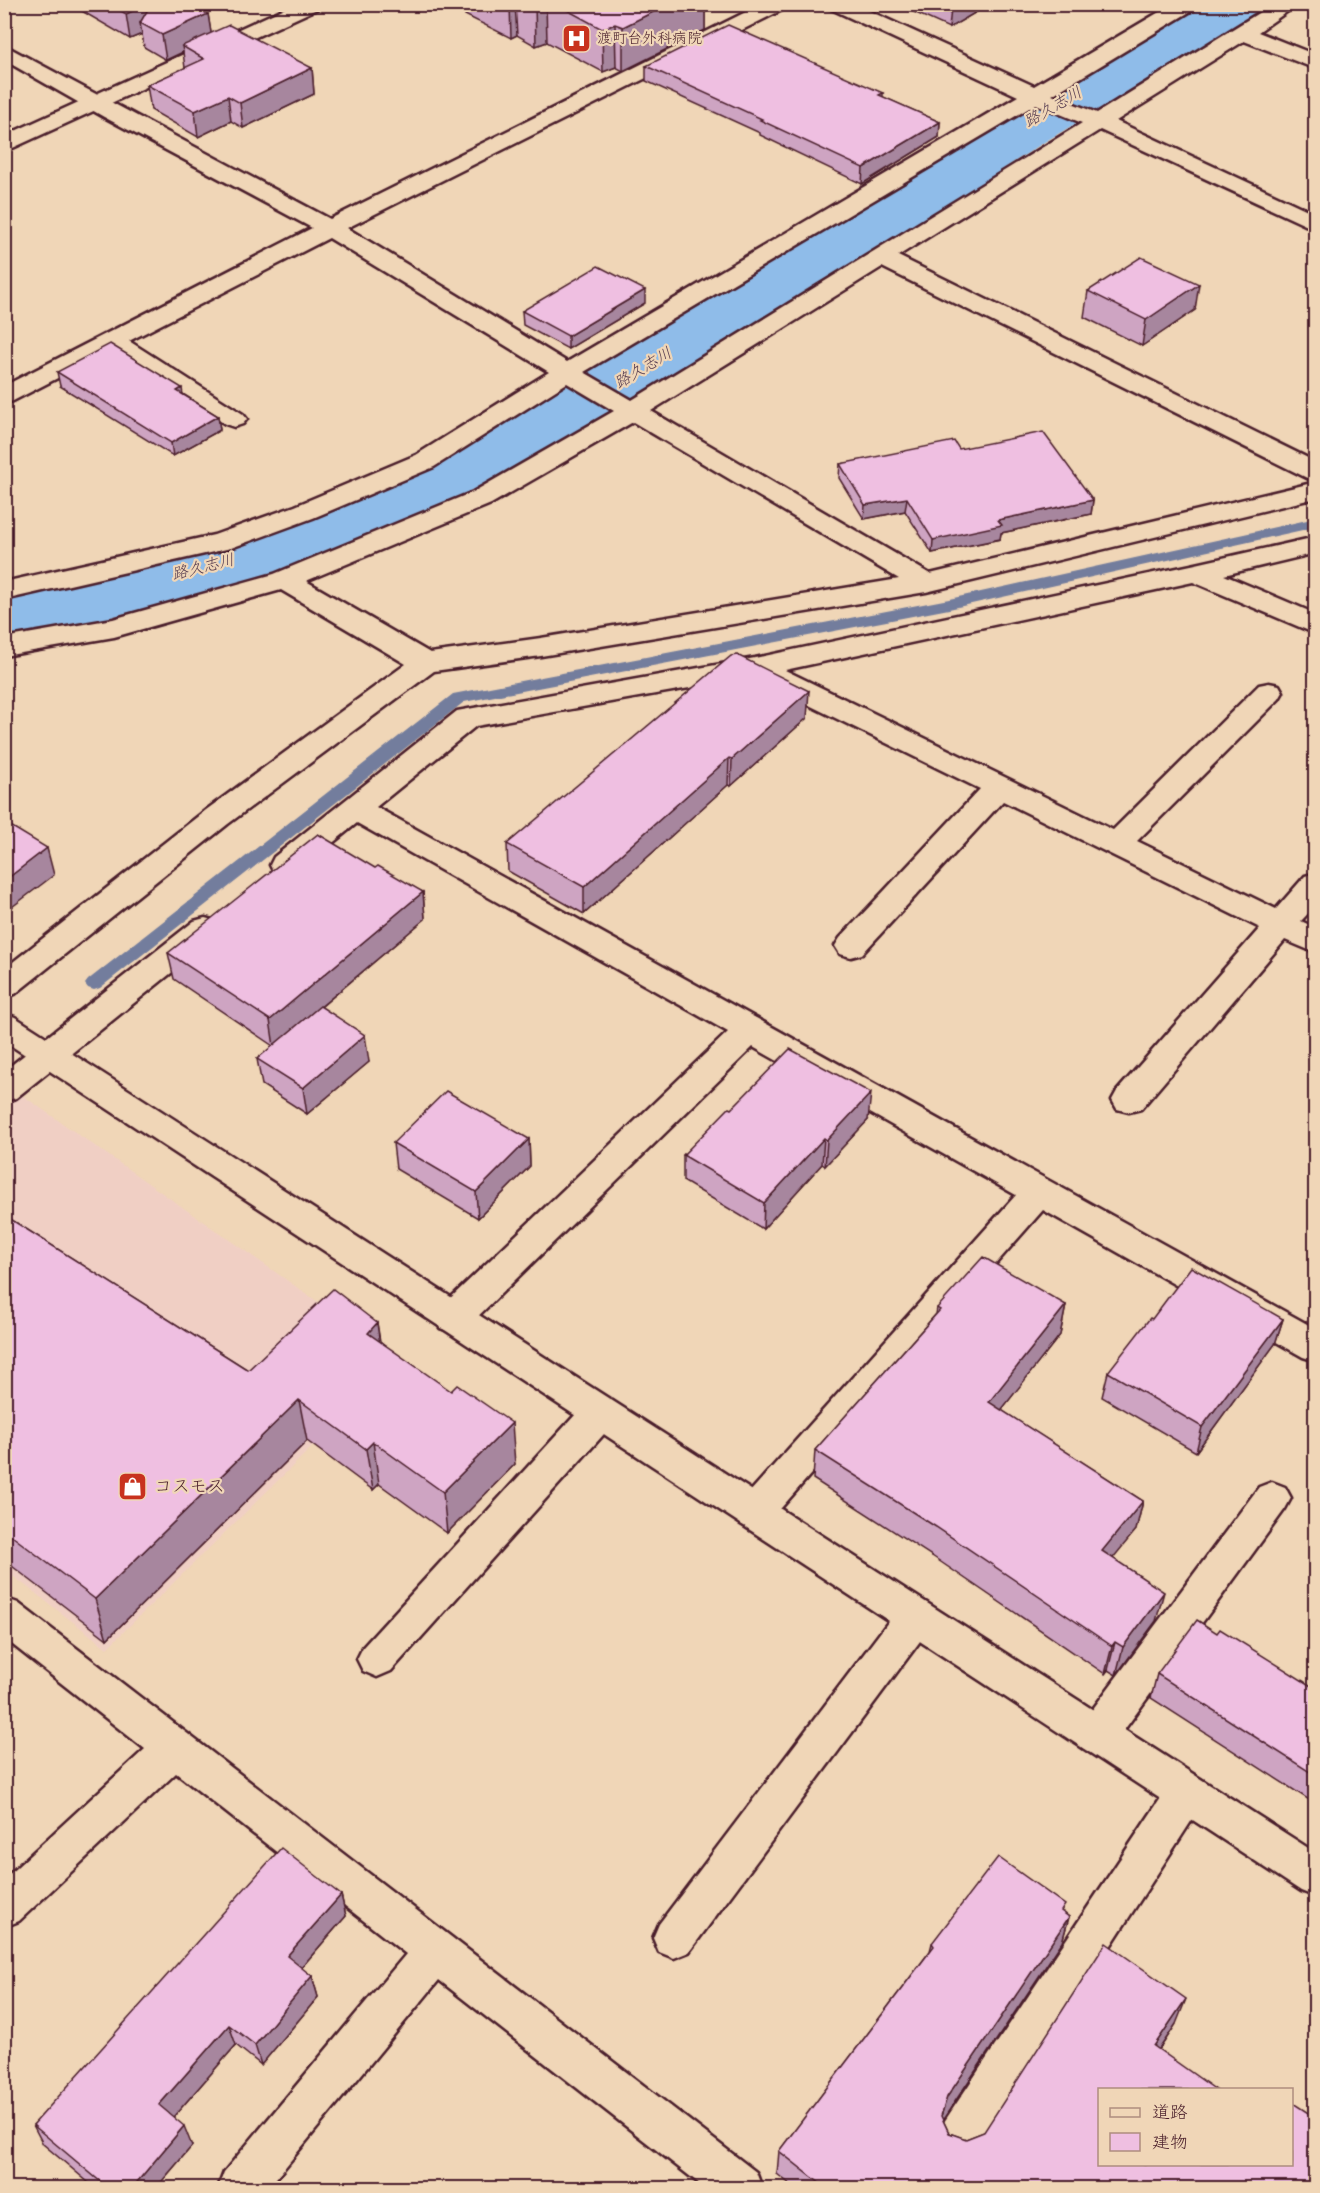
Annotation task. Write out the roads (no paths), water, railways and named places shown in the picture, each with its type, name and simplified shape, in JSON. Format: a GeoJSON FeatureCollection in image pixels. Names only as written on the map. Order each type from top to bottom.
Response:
{"type":"FeatureCollection","features":[{"type":"Feature","properties":{"kind":"street"},"geometry":{"type":"LineString","coordinates":[[4,145],[312,4]]}},
{"type":"Feature","properties":{"kind":"street"},"geometry":{"type":"LineString","coordinates":[[4,396],[113,342],[330,228],[779,4]]}},
{"type":"Feature","properties":{"kind":"street"},"geometry":{"type":"LineString","coordinates":[[836,4],[1043,99],[1093,119],[1316,224]]}},
{"type":"Feature","properties":{"kind":"street"},"geometry":{"type":"LineString","coordinates":[[4,591],[221,542],[304,512],[425,462],[574,377],[1043,99],[1189,4]]}},
{"type":"Feature","properties":{"kind":"street"},"geometry":{"type":"LineString","coordinates":[[4,647],[114,628],[284,580],[482,498],[625,407],[881,257],[1093,119],[1243,33],[1288,4]]}},
{"type":"Feature","properties":{"kind":"street"},"geometry":{"type":"LineString","coordinates":[[1243,33],[1316,63]]}},
{"type":"Feature","properties":{"kind":"street"},"geometry":{"type":"LineString","coordinates":[[4,51],[96,103],[330,228],[574,377],[926,583]]}},
{"type":"Feature","properties":{"kind":"street"},"geometry":{"type":"LineString","coordinates":[[881,257],[1316,472]]}},
{"type":"Feature","properties":{"kind":"street"},"geometry":{"type":"LineString","coordinates":[[113,342],[234,419]]}},
{"type":"Feature","properties":{"kind":"street"},"geometry":{"type":"LineString","coordinates":[[4,986],[218,817],[426,663],[541,647],[926,583],[1316,490]]}},
{"type":"Feature","properties":{"kind":"street"},"geometry":{"type":"LineString","coordinates":[[263,883],[467,718],[754,667],[1196,573],[1316,545]]}},
{"type":"Feature","properties":{"kind":"street"},"geometry":{"type":"LineString","coordinates":[[1196,573],[1316,625]]}},
{"type":"Feature","properties":{"kind":"street"},"geometry":{"type":"LineString","coordinates":[[284,580],[426,663]]}},
{"type":"Feature","properties":{"kind":"street"},"geometry":{"type":"LineString","coordinates":[[754,667],[1316,942]]}},
{"type":"Feature","properties":{"kind":"street"},"geometry":{"type":"LineString","coordinates":[[1116,844],[1269,692]]}},
{"type":"Feature","properties":{"kind":"street"},"geometry":{"type":"LineString","coordinates":[[851,946],[999,787]]}},
{"type":"Feature","properties":{"kind":"street"},"geometry":{"type":"LineString","coordinates":[[356,809],[1316,1347]]}},
{"type":"Feature","properties":{"kind":"street"},"geometry":{"type":"LineString","coordinates":[[1129,1100],[1316,884]]}},
{"type":"Feature","properties":{"kind":"street"},"geometry":{"type":"LineString","coordinates":[[4,1089],[226,912]]}},
{"type":"Feature","properties":{"kind":"street"},"geometry":{"type":"LineString","coordinates":[[4,1025],[1316,1877]]}},
{"type":"Feature","properties":{"kind":"street"},"geometry":{"type":"LineString","coordinates":[[453,1317],[750,1030]]}},
{"type":"Feature","properties":{"kind":"street"},"geometry":{"type":"LineString","coordinates":[[754,1513],[1039,1192]]}},
{"type":"Feature","properties":{"kind":"street"},"geometry":{"type":"LineString","coordinates":[[377,1659],[600,1413]]}},
{"type":"Feature","properties":{"kind":"street"},"geometry":{"type":"LineString","coordinates":[[1097,1735],[1272,1498]]}},
{"type":"Feature","properties":{"kind":"street"},"geometry":{"type":"LineString","coordinates":[[4,1615],[740,2188]]}},
{"type":"Feature","properties":{"kind":"street"},"geometry":{"type":"LineString","coordinates":[[674,1938],[915,1617]]}},
{"type":"Feature","properties":{"kind":"street"},"geometry":{"type":"LineString","coordinates":[[4,1907],[175,1747]]}},
{"type":"Feature","properties":{"kind":"street"},"geometry":{"type":"LineString","coordinates":[[960,2138],[1187,1794]]}},
{"type":"Feature","properties":{"kind":"street"},"geometry":{"type":"LineString","coordinates":[[240,2188],[436,1951]]}},
{"type":"Feature","properties":{"kind":"waterway","name":"路久志川"},"geometry":{"type":"LineString","coordinates":[[4,616],[300,543],[627,380],[1021,126],[1230,4]]}},
{"type":"Feature","properties":{"kind":"waterway"},"geometry":{"type":"LineString","coordinates":[[94,984],[459,698],[949,604],[1316,522]]}},
{"type":"Feature","properties":{"kind":"place","name":"渡町台外科病院"},"geometry":{"type":"Point","coordinates":[576,38]}},
{"type":"Feature","properties":{"kind":"place","name":"コスモス"},"geometry":{"type":"Point","coordinates":[133,1486]}}]}
